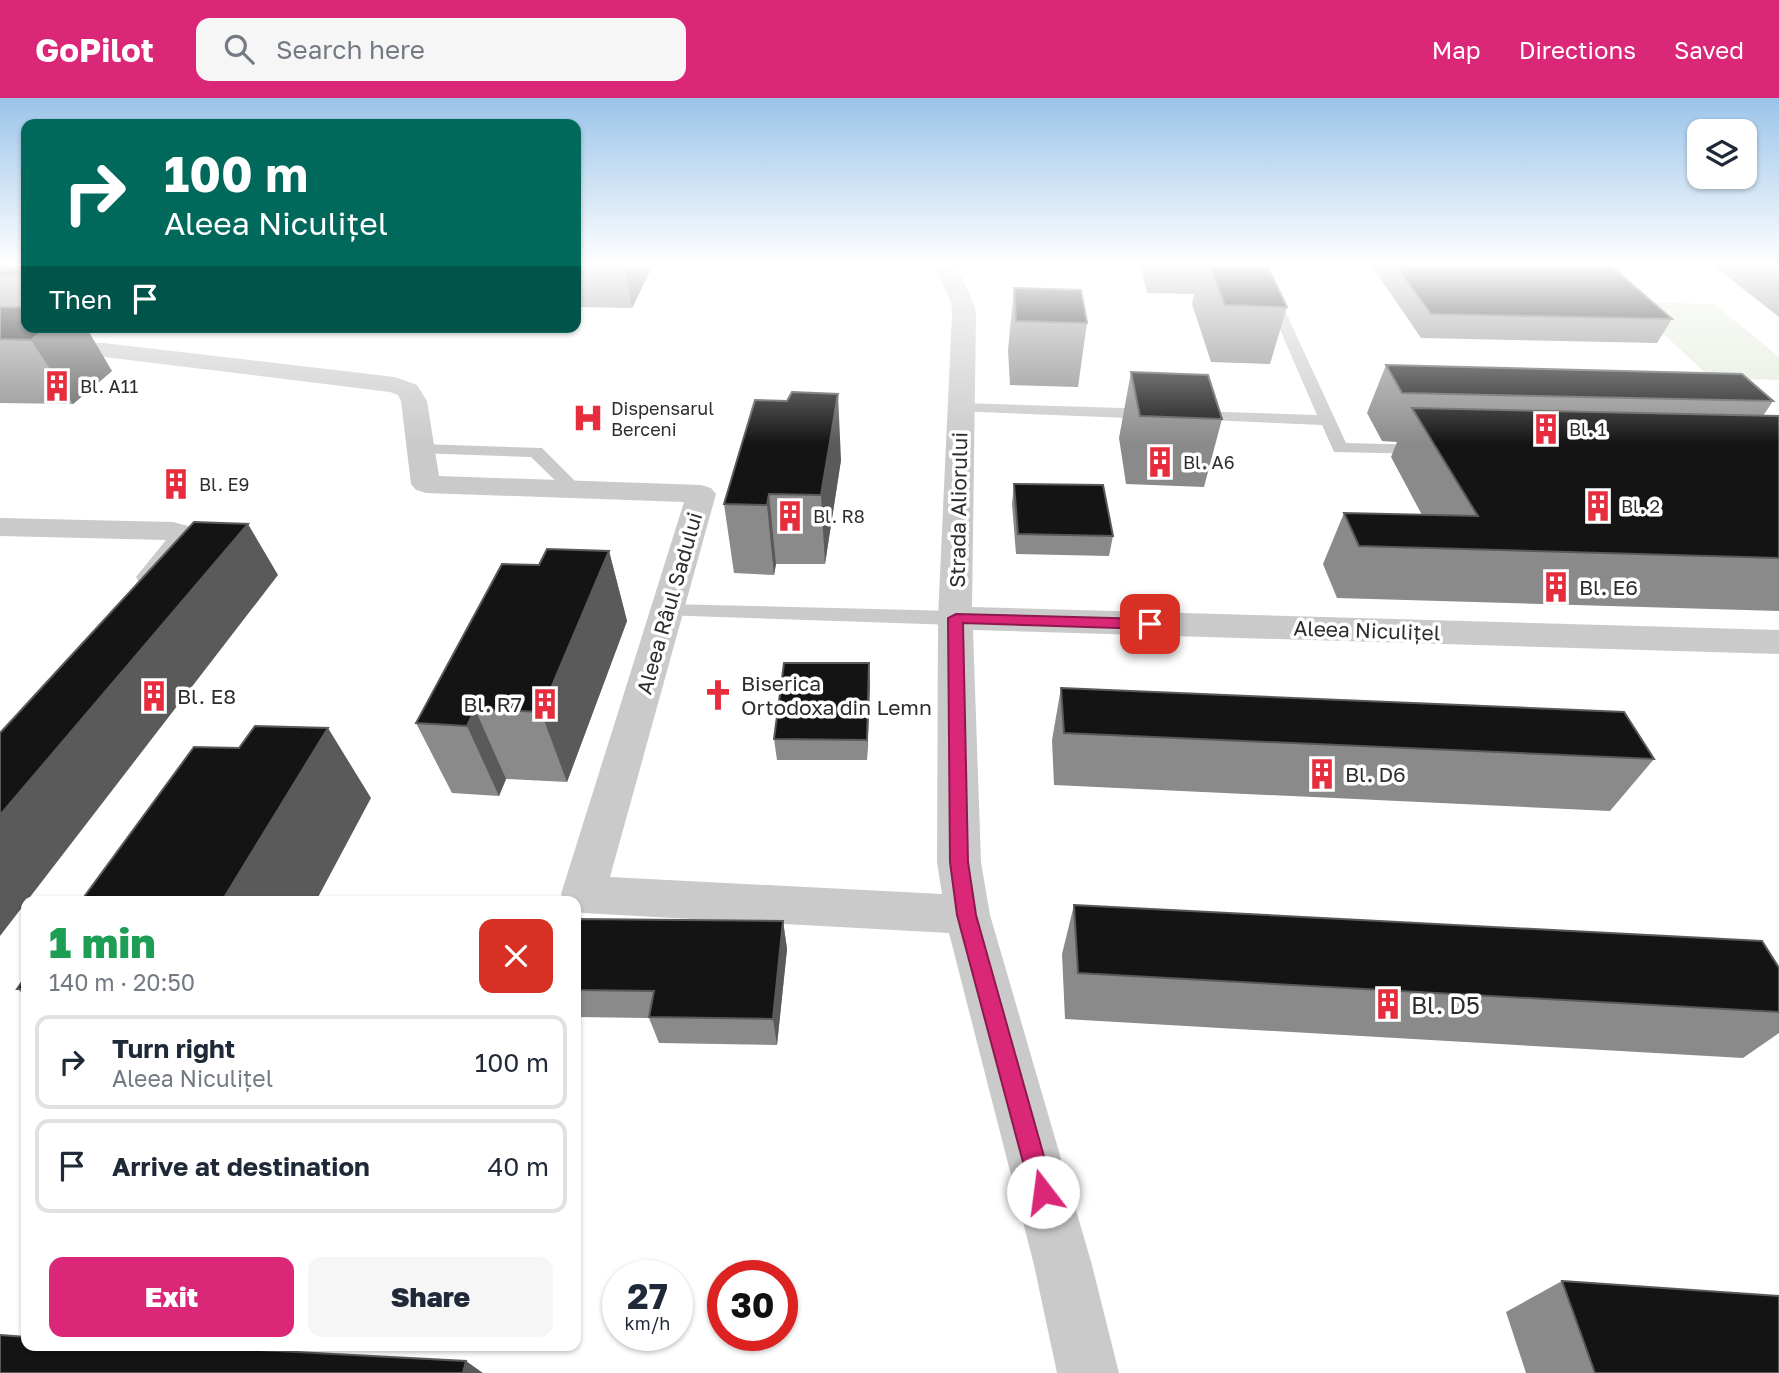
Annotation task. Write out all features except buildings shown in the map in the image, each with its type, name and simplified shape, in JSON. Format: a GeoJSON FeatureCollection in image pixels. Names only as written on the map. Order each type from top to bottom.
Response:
{"type":"FeatureCollection","features":[{"type":"Feature","properties":{"kind":"street","name":"Strada Aliorului"},"geometry":{"type":"LineString","coordinates":[[964,324],[956,618],[959,862],[967,915],[1069,1286],[1088,1373]]}},
{"type":"Feature","properties":{"kind":"street"},"geometry":{"type":"LineString","coordinates":[[104,350],[124,333]]}},
{"type":"Feature","properties":{"kind":"street","name":"Aleea Râul Sadului"},"geometry":{"type":"LineString","coordinates":[[0,348],[104,350],[395,385],[408,390],[414,401],[426,484],[701,494],[583,894],[967,915]]}},
{"type":"Feature","properties":{"kind":"street"},"geometry":{"type":"LineString","coordinates":[[0,527],[173,531],[181,534],[182,542],[127,605]]}},
{"type":"Feature","properties":{"kind":"street","name":"Aleea Niculițel"},"geometry":{"type":"LineString","coordinates":[[956,618],[1779,642]]}},
{"type":"Feature","properties":{"kind":"lane"},"geometry":{"type":"LineString","coordinates":[[1285,324],[1340,448],[1436,451]]}},
{"type":"Feature","properties":{"kind":"lane"},"geometry":{"type":"LineString","coordinates":[[961,408],[1327,420]]}},
{"type":"Feature","properties":{"kind":"lane"},"geometry":{"type":"LineString","coordinates":[[421,449],[536,452],[574,489]]}},
{"type":"Feature","properties":{"kind":"lane"},"geometry":{"type":"LineString","coordinates":[[667,610],[956,618]]}},
{"type":"Feature","properties":{"kind":"green space"},"geometry":{"type":"Polygon","coordinates":[[[1653,324],[1740,324],[1779,357],[1779,380],[1711,378],[1653,324]]]}},
{"type":"Feature","properties":{"kind":"place","name":"Bl. A11"},"geometry":{"type":"Point","coordinates":[57,386]}},
{"type":"Feature","properties":{"kind":"place","name":"Dispensarul Berceni"},"geometry":{"type":"Point","coordinates":[588,418]}},
{"type":"Feature","properties":{"kind":"place","name":"Bl. 1"},"geometry":{"type":"Point","coordinates":[1546,429]}},
{"type":"Feature","properties":{"kind":"place","name":"Bl. A6"},"geometry":{"type":"Point","coordinates":[1160,462]}},
{"type":"Feature","properties":{"kind":"place","name":"Bl. E9"},"geometry":{"type":"Point","coordinates":[176,484]}},
{"type":"Feature","properties":{"kind":"place","name":"Bl. 2"},"geometry":{"type":"Point","coordinates":[1598,506]}},
{"type":"Feature","properties":{"kind":"place","name":"Bl. R8"},"geometry":{"type":"Point","coordinates":[790,516]}},
{"type":"Feature","properties":{"kind":"place","name":"Bl. E6"},"geometry":{"type":"Point","coordinates":[1556,587]}},
{"type":"Feature","properties":{"kind":"place","name":"Biserica Ortodoxa din Lemn"},"geometry":{"type":"Point","coordinates":[718,695]}},
{"type":"Feature","properties":{"kind":"place","name":"Bl. E8"},"geometry":{"type":"Point","coordinates":[154,696]}},
{"type":"Feature","properties":{"kind":"place","name":"Bl. R7"},"geometry":{"type":"Point","coordinates":[545,704]}},
{"type":"Feature","properties":{"kind":"place","name":"Bl. D6"},"geometry":{"type":"Point","coordinates":[1322,774]}},
{"type":"Feature","properties":{"kind":"place","name":"Bl. D5"},"geometry":{"type":"Point","coordinates":[1388,1004]}},
{"type":"Feature","properties":{"kind":"route"},"geometry":{"type":"LineString","coordinates":[[1043,1192],[967,915],[959,862],[956,618],[1150,624]]}}]}
